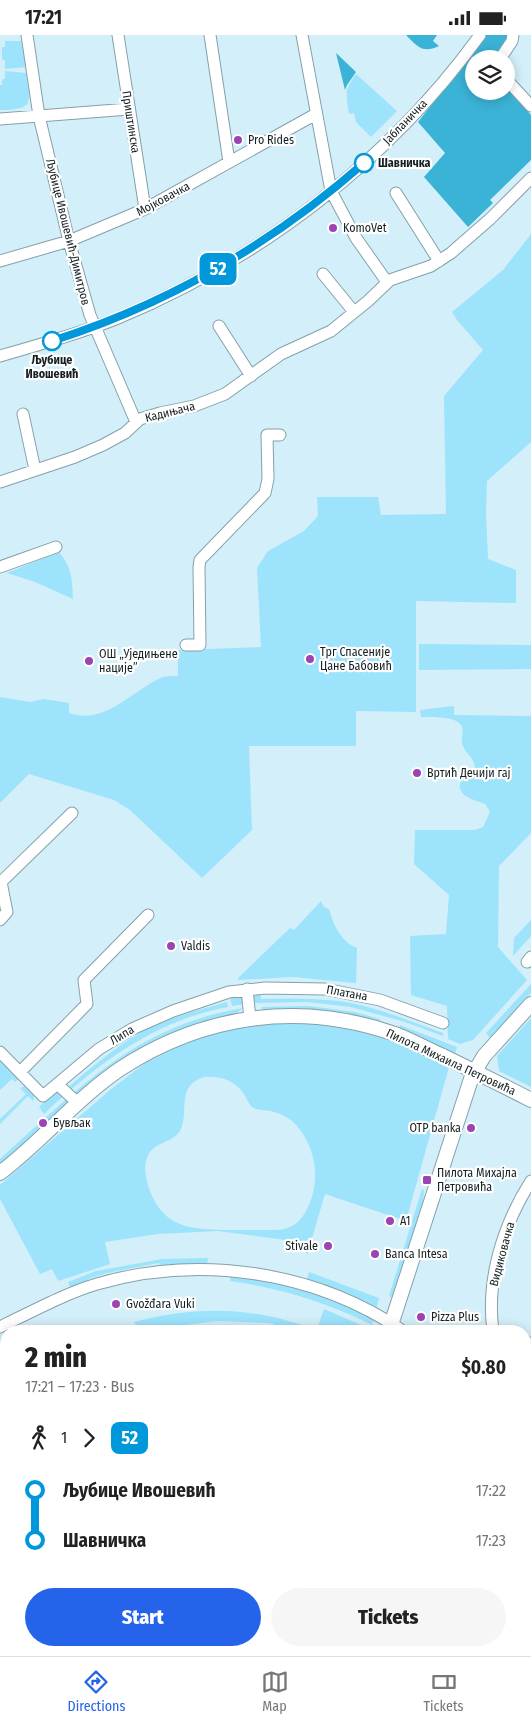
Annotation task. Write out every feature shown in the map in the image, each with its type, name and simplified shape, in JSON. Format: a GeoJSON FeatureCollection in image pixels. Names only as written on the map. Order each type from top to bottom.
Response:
{"type":"FeatureCollection","features":[{"type":"Feature","properties":{"kind":"main road"},"geometry":{"type":"LineString","coordinates":[[396,1325],[474,1071],[484,1056],[531,1004]]}},
{"type":"Feature","properties":{"kind":"main road","name":"Пилота Михаила Петровића"},"geometry":{"type":"LineString","coordinates":[[0,1173],[101,1083],[137,1059],[188,1036],[231,1022],[262,1017],[326,1017],[382,1030],[409,1040],[531,1099]]}},
{"type":"Feature","properties":{"kind":"street","name":"Љубице Ивошевић-Димитров"},"geometry":{"type":"LineString","coordinates":[[27,35],[39,116],[69,241],[94,327],[136,422]]}},
{"type":"Feature","properties":{"kind":"street","name":"Приштинска"},"geometry":{"type":"LineString","coordinates":[[118,35],[145,209]]}},
{"type":"Feature","properties":{"kind":"street"},"geometry":{"type":"LineString","coordinates":[[210,35],[229,162]]}},
{"type":"Feature","properties":{"kind":"street"},"geometry":{"type":"LineString","coordinates":[[302,35],[331,191],[356,238],[387,282]]}},
{"type":"Feature","properties":{"kind":"street","name":"Јабланичка"},"geometry":{"type":"LineString","coordinates":[[0,356],[94,327],[160,299],[227,263],[268,237],[331,191],[364,163],[411,117],[480,35]]}},
{"type":"Feature","properties":{"kind":"street"},"geometry":{"type":"LineString","coordinates":[[506,50],[512,41],[512,35]]}},
{"type":"Feature","properties":{"kind":"street"},"geometry":{"type":"LineString","coordinates":[[515,89],[531,106]]}},
{"type":"Feature","properties":{"kind":"street"},"geometry":{"type":"LineString","coordinates":[[0,119],[129,109]]}},
{"type":"Feature","properties":{"kind":"street","name":"Мојковачка"},"geometry":{"type":"LineString","coordinates":[[0,261],[69,241],[145,209],[316,114]]}},
{"type":"Feature","properties":{"kind":"street","name":"Кадињача"},"geometry":{"type":"LineString","coordinates":[[0,482],[104,445],[125,433],[136,422],[147,417],[210,401],[236,387],[281,354],[331,331],[368,301],[387,282],[420,271],[439,261],[469,238],[531,177]]}},
{"type":"Feature","properties":{"kind":"street"},"geometry":{"type":"LineString","coordinates":[[396,193],[439,261]]}},
{"type":"Feature","properties":{"kind":"street"},"geometry":{"type":"LineString","coordinates":[[323,274],[354,313]]}},
{"type":"Feature","properties":{"kind":"street"},"geometry":{"type":"LineString","coordinates":[[219,326],[251,376]]}},
{"type":"Feature","properties":{"kind":"street"},"geometry":{"type":"LineString","coordinates":[[23,414],[35,471]]}},
{"type":"Feature","properties":{"kind":"street"},"geometry":{"type":"LineString","coordinates":[[186,645],[200,645],[200,560],[265,493],[268,479],[267,435],[280,435]]}},
{"type":"Feature","properties":{"kind":"street"},"geometry":{"type":"LineString","coordinates":[[0,567],[56,547]]}},
{"type":"Feature","properties":{"kind":"street"},"geometry":{"type":"LineString","coordinates":[[0,920],[8,912],[1,882],[72,813]]}},
{"type":"Feature","properties":{"kind":"street"},"geometry":{"type":"LineString","coordinates":[[20,1072],[87,1004],[84,980],[148,915]]}},
{"type":"Feature","properties":{"kind":"street","name":"Платана"},"geometry":{"type":"LineString","coordinates":[[247,989],[308,988],[345,992],[402,1007],[442,1023]]}},
{"type":"Feature","properties":{"kind":"street"},"geometry":{"type":"LineString","coordinates":[[247,989],[250,1019]]}},
{"type":"Feature","properties":{"kind":"street","name":"Липа"},"geometry":{"type":"LineString","coordinates":[[0,1052],[43,1096],[99,1049],[132,1029],[190,1005],[229,992],[247,989]]}},
{"type":"Feature","properties":{"kind":"street"},"geometry":{"type":"LineString","coordinates":[[57,1084],[78,1103]]}},
{"type":"Feature","properties":{"kind":"street","name":"Видиковачка"},"geometry":{"type":"LineString","coordinates":[[493,1325],[491,1293],[499,1256],[514,1212],[531,1181]]}},
{"type":"Feature","properties":{"kind":"street"},"geometry":{"type":"LineString","coordinates":[[4,1325],[40,1307],[95,1284],[135,1274],[173,1269],[227,1270],[301,1283],[345,1300],[388,1325]]}},
{"type":"Feature","properties":{"kind":"shaded area"},"geometry":{"type":"Polygon","coordinates":[[[406,35],[437,35],[433,41],[439,46],[428,49],[420,48],[406,35]]]}},
{"type":"Feature","properties":{"kind":"shaded area"},"geometry":{"type":"Polygon","coordinates":[[[486,35],[510,35],[499,50],[474,50],[486,35]]]}},
{"type":"Feature","properties":{"kind":"shaded area"},"geometry":{"type":"Polygon","coordinates":[[[5,41],[21,41],[26,67],[5,69],[5,60],[2,60],[2,47],[5,47],[5,41]]]}},
{"type":"Feature","properties":{"kind":"shaded area"},"geometry":{"type":"Polygon","coordinates":[[[336,53],[356,72],[345,90],[336,53]]]}},
{"type":"Feature","properties":{"kind":"shaded area"},"geometry":{"type":"Polygon","coordinates":[[[465,62],[465,100],[515,100],[515,97],[531,115],[531,160],[490,200],[493,203],[468,227],[424,177],[445,153],[418,122],[465,62]]]}},
{"type":"Feature","properties":{"kind":"shaded area"},"geometry":{"type":"Polygon","coordinates":[[[5,71],[26,73],[29,97],[25,106],[12,110],[0,110],[0,85],[2,85],[2,79],[5,79],[5,71]]]}},
{"type":"Feature","properties":{"kind":"shaded area"},"geometry":{"type":"Polygon","coordinates":[[[356,74],[397,111],[371,137],[356,122],[354,113],[349,114],[347,93],[349,84],[356,74]]]}},
{"type":"Feature","properties":{"kind":"shaded area"},"geometry":{"type":"Polygon","coordinates":[[[531,234],[531,442],[487,481],[488,559],[516,570],[516,603],[416,601],[416,712],[356,711],[356,746],[249,746],[252,830],[202,878],[130,810],[114,800],[29,774],[0,803],[0,697],[30,702],[44,699],[69,703],[69,713],[82,716],[95,715],[118,705],[163,677],[178,676],[178,650],[261,647],[257,568],[268,551],[304,531],[318,516],[317,497],[378,497],[381,515],[446,514],[444,396],[483,350],[452,312],[503,270],[531,234]]]}},
{"type":"Feature","properties":{"kind":"shaded area"},"geometry":{"type":"Polygon","coordinates":[[[59,552],[67,563],[73,599],[35,582],[7,573],[59,552]]]}},
{"type":"Feature","properties":{"kind":"shaded area"},"geometry":{"type":"Polygon","coordinates":[[[419,644],[531,645],[531,669],[419,670],[419,644]]]}},
{"type":"Feature","properties":{"kind":"shaded area"},"geometry":{"type":"Polygon","coordinates":[[[454,706],[454,715],[531,716],[531,833],[499,866],[498,947],[527,980],[473,1040],[460,1044],[448,1039],[447,1006],[411,995],[410,936],[446,934],[449,895],[414,864],[415,830],[475,830],[483,827],[490,812],[486,805],[471,799],[461,791],[460,783],[462,778],[475,767],[462,744],[462,727],[460,723],[444,718],[421,717],[420,710],[454,706]]]}},
{"type":"Feature","properties":{"kind":"shaded area"},"geometry":{"type":"Polygon","coordinates":[[[321,901],[324,907],[329,909],[335,926],[342,937],[357,948],[356,983],[293,977],[238,980],[290,928],[294,930],[321,901]]]}},
{"type":"Feature","properties":{"kind":"shaded area"},"geometry":{"type":"Polygon","coordinates":[[[531,920],[531,936],[513,956],[514,938],[531,920]]]}},
{"type":"Feature","properties":{"kind":"shaded area"},"geometry":{"type":"Polygon","coordinates":[[[531,984],[531,993],[490,1038],[486,1033],[531,984]]]}},
{"type":"Feature","properties":{"kind":"shaded area"},"geometry":{"type":"Polygon","coordinates":[[[260,992],[261,999],[320,999],[366,1006],[443,1033],[443,1036],[405,1022],[351,1007],[307,1002],[252,1003],[252,998],[260,992]]]}},
{"type":"Feature","properties":{"kind":"shaded area"},"geometry":{"type":"Polygon","coordinates":[[[230,996],[240,997],[245,1004],[232,1006],[230,996]]]}},
{"type":"Feature","properties":{"kind":"shaded area"},"geometry":{"type":"Polygon","coordinates":[[[227,1002],[228,1007],[201,1013],[151,1034],[128,1047],[84,1078],[44,1114],[39,1107],[61,1085],[66,1089],[136,1035],[169,1019],[227,1002]]]}},
{"type":"Feature","properties":{"kind":"shaded area"},"geometry":{"type":"Polygon","coordinates":[[[309,1006],[355,1012],[380,1019],[379,1023],[263,1012],[262,1007],[309,1006]]]}},
{"type":"Feature","properties":{"kind":"shaded area"},"geometry":{"type":"Polygon","coordinates":[[[243,1008],[236,1014],[198,1024],[105,1072],[80,1091],[41,1129],[0,1164],[0,1159],[55,1109],[110,1064],[139,1045],[170,1029],[205,1017],[243,1008]]]}},
{"type":"Feature","properties":{"kind":"shaded area"},"geometry":{"type":"Polygon","coordinates":[[[531,1018],[531,1087],[499,1071],[497,1056],[531,1018]]]}},
{"type":"Feature","properties":{"kind":"shaded area"},"geometry":{"type":"Polygon","coordinates":[[[268,1022],[333,1025],[393,1042],[449,1067],[406,1221],[325,1194],[307,1255],[300,1242],[218,1231],[158,1234],[105,1242],[110,1264],[58,1281],[52,1269],[40,1274],[0,1199],[0,1185],[110,1090],[144,1064],[209,1033],[268,1022]],[[204,1077],[195,1081],[190,1086],[185,1099],[181,1129],[178,1134],[153,1148],[147,1158],[145,1166],[146,1179],[156,1203],[163,1213],[171,1219],[180,1224],[201,1229],[275,1230],[293,1226],[306,1211],[314,1190],[315,1167],[313,1156],[304,1135],[295,1123],[284,1115],[252,1107],[236,1085],[221,1078],[204,1077]]]}},
{"type":"Feature","properties":{"kind":"shaded area"},"geometry":{"type":"Polygon","coordinates":[[[400,1025],[457,1047],[455,1054],[399,1030],[400,1025]]]}},
{"type":"Feature","properties":{"kind":"shaded area"},"geometry":{"type":"Polygon","coordinates":[[[0,1056],[17,1075],[18,1079],[15,1082],[12,1079],[0,1090],[0,1056]]]}},
{"type":"Feature","properties":{"kind":"shaded area"},"geometry":{"type":"Polygon","coordinates":[[[28,1086],[35,1093],[33,1101],[28,1096],[0,1124],[0,1119],[26,1094],[20,1088],[28,1086]]]}},
{"type":"Feature","properties":{"kind":"shaded area"},"geometry":{"type":"Polygon","coordinates":[[[422,1189],[424,1190],[422,1214],[395,1299],[389,1296],[422,1189]]]}},
{"type":"Feature","properties":{"kind":"shaded area"},"geometry":{"type":"Polygon","coordinates":[[[208,1258],[207,1265],[160,1267],[159,1263],[107,1273],[88,1279],[89,1283],[71,1290],[68,1282],[96,1271],[162,1259],[208,1258]]]}},
{"type":"Feature","properties":{"kind":"shaded area"},"geometry":{"type":"Polygon","coordinates":[[[309,1272],[379,1298],[377,1307],[307,1279],[309,1272]]]}},
{"type":"Feature","properties":{"kind":"shaded area"},"geometry":{"type":"Polygon","coordinates":[[[231,1273],[260,1278],[326,1296],[374,1318],[372,1325],[337,1309],[302,1297],[230,1281],[231,1273]]]}},
{"type":"Feature","properties":{"kind":"shaded area"},"geometry":{"type":"Polygon","coordinates":[[[324,1309],[360,1325],[318,1325],[324,1309]]]}},
{"type":"Feature","properties":{"kind":"shaded area"},"geometry":{"type":"Polygon","coordinates":[[[201,1311],[234,1311],[281,1319],[303,1325],[217,1321],[185,1325],[136,1325],[134,1322],[184,1312],[201,1311]]]}},
{"type":"Feature","properties":{"kind":"bus line","name":"52"},"geometry":{"type":"LineString","coordinates":[[52,341],[123,316],[193,283],[257,245],[312,206],[364,163]]}},
{"type":"Feature","properties":{"kind":"place","name":"Pro Rides"},"geometry":{"type":"Point","coordinates":[238,140]}},
{"type":"Feature","properties":{"kind":"place","name":"Шавничка"},"geometry":{"type":"Point","coordinates":[364,163]}},
{"type":"Feature","properties":{"kind":"place","name":"KomoVet"},"geometry":{"type":"Point","coordinates":[333,228]}},
{"type":"Feature","properties":{"kind":"place","name":"Љубице Ивошевић"},"geometry":{"type":"Point","coordinates":[52,341]}},
{"type":"Feature","properties":{"kind":"place","name":"Трг Спасеније Цане Бабовић"},"geometry":{"type":"Point","coordinates":[310,659]}},
{"type":"Feature","properties":{"kind":"place","name":"ОШ „Уједињене нације”"},"geometry":{"type":"Point","coordinates":[89,661]}},
{"type":"Feature","properties":{"kind":"place","name":"Вртић Дечији гај"},"geometry":{"type":"Point","coordinates":[417,773]}},
{"type":"Feature","properties":{"kind":"place","name":"Valdis"},"geometry":{"type":"Point","coordinates":[171,946]}},
{"type":"Feature","properties":{"kind":"place","name":"Бувљак"},"geometry":{"type":"Point","coordinates":[43,1123]}},
{"type":"Feature","properties":{"kind":"place","name":"OTP banka"},"geometry":{"type":"Point","coordinates":[471,1128]}},
{"type":"Feature","properties":{"kind":"place","name":"Пилота Михајла Петровића"},"geometry":{"type":"Point","coordinates":[427,1180]}},
{"type":"Feature","properties":{"kind":"place","name":"A1"},"geometry":{"type":"Point","coordinates":[390,1221]}},
{"type":"Feature","properties":{"kind":"place","name":"Stivale"},"geometry":{"type":"Point","coordinates":[328,1246]}},
{"type":"Feature","properties":{"kind":"place","name":"Banca Intesa"},"geometry":{"type":"Point","coordinates":[375,1254]}},
{"type":"Feature","properties":{"kind":"place","name":"Gvožđara Vuki"},"geometry":{"type":"Point","coordinates":[116,1304]}},
{"type":"Feature","properties":{"kind":"place","name":"Pizza Plus"},"geometry":{"type":"Point","coordinates":[421,1317]}}]}
